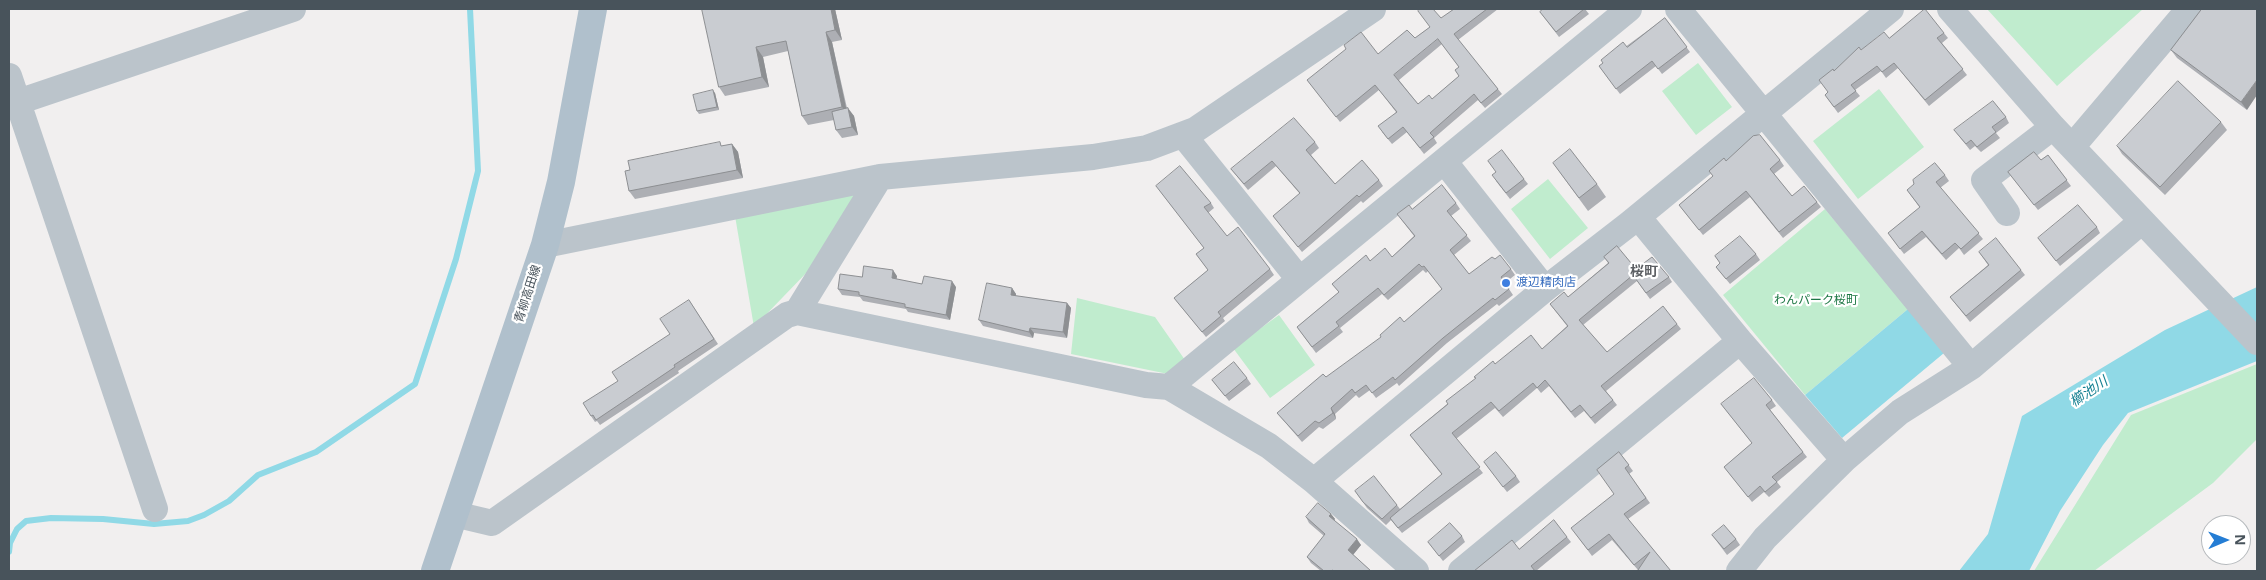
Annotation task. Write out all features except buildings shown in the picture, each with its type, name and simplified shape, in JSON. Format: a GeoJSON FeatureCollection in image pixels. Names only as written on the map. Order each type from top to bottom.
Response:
{"type":"FeatureCollection","features":[{"type":"Feature","properties":{"kind":"main road","name":"青柳高田線"},"geometry":{"type":"LineString","coordinates":[[435,571],[545,245],[561,182],[593,9]]}},
{"type":"Feature","properties":{"kind":"street"},"geometry":{"type":"LineString","coordinates":[[13,103],[293,9]]}},
{"type":"Feature","properties":{"kind":"street"},"geometry":{"type":"LineString","coordinates":[[545,245],[880,177],[1093,157],[1147,148],[1184,136],[1249,94],[1372,9]]}},
{"type":"Feature","properties":{"kind":"street"},"geometry":{"type":"LineString","coordinates":[[1169,387],[1629,9]]}},
{"type":"Feature","properties":{"kind":"street"},"geometry":{"type":"LineString","coordinates":[[1678,9],[1971,367]]}},
{"type":"Feature","properties":{"kind":"street"},"geometry":{"type":"LineString","coordinates":[[1314,481],[1545,289],[1765,114],[1891,9]]}},
{"type":"Feature","properties":{"kind":"street"},"geometry":{"type":"LineString","coordinates":[[1950,9],[2053,127],[2257,342]]}},
{"type":"Feature","properties":{"kind":"street"},"geometry":{"type":"LineString","coordinates":[[2072,147],[2189,9]]}},
{"type":"Feature","properties":{"kind":"street"},"geometry":{"type":"LineString","coordinates":[[9,76],[13,103],[155,509]]}},
{"type":"Feature","properties":{"kind":"street"},"geometry":{"type":"LineString","coordinates":[[2007,202],[1984,180],[2053,127]]}},
{"type":"Feature","properties":{"kind":"street"},"geometry":{"type":"LineString","coordinates":[[1184,136],[1300,279]]}},
{"type":"Feature","properties":{"kind":"street"},"geometry":{"type":"LineString","coordinates":[[1444,161],[1545,289]]}},
{"type":"Feature","properties":{"kind":"street"},"geometry":{"type":"LineString","coordinates":[[797,312],[880,177]]}},
{"type":"Feature","properties":{"kind":"street"},"geometry":{"type":"LineString","coordinates":[[1638,216],[1740,341],[1844,460]]}},
{"type":"Feature","properties":{"kind":"street"},"geometry":{"type":"LineString","coordinates":[[1739,571],[1765,538],[1844,460],[1900,412],[1971,367],[2142,221]]}},
{"type":"Feature","properties":{"kind":"street"},"geometry":{"type":"LineString","coordinates":[[454,514],[492,523],[787,315],[797,312],[1109,377],[1169,387],[1269,446],[1314,481],[1416,571]]}},
{"type":"Feature","properties":{"kind":"street"},"geometry":{"type":"LineString","coordinates":[[1461,571],[1740,341]]}},
{"type":"Feature","properties":{"kind":"green space"},"geometry":{"type":"Polygon","coordinates":[[[1987,9],[2143,9],[2057,86],[1987,9]]]}},
{"type":"Feature","properties":{"kind":"green space"},"geometry":{"type":"Polygon","coordinates":[[[1698,63],[1732,107],[1696,135],[1662,91],[1698,63]]]}},
{"type":"Feature","properties":{"kind":"green space"},"geometry":{"type":"Polygon","coordinates":[[[1879,89],[1924,147],[1858,199],[1813,141],[1879,89]]]}},
{"type":"Feature","properties":{"kind":"green space"},"geometry":{"type":"Polygon","coordinates":[[[1548,179],[1588,228],[1550,259],[1511,209],[1548,179]]]}},
{"type":"Feature","properties":{"kind":"green space"},"geometry":{"type":"Polygon","coordinates":[[[864,187],[812,267],[754,327],[735,216],[864,187]]]}},
{"type":"Feature","properties":{"kind":"green space","name":"わんパーク桜町"},"geometry":{"type":"Polygon","coordinates":[[[1825,209],[1908,309],[1805,395],[1723,295],[1825,209]]]}},
{"type":"Feature","properties":{"kind":"green space"},"geometry":{"type":"Polygon","coordinates":[[[1077,298],[1155,317],[1185,360],[1173,375],[1071,354],[1077,298]]]}},
{"type":"Feature","properties":{"kind":"green space"},"geometry":{"type":"Polygon","coordinates":[[[1279,315],[1315,365],[1270,398],[1233,348],[1279,315]]]}},
{"type":"Feature","properties":{"kind":"green space"},"geometry":{"type":"Polygon","coordinates":[[[2257,364],[2257,439],[2213,483],[2094,571],[2034,571],[2131,415],[2257,364]]]}},
{"type":"Feature","properties":{"kind":"water","name":"櫛池川"},"geometry":{"type":"Polygon","coordinates":[[[2257,287],[2257,361],[2128,413],[2103,445],[2060,511],[2029,571],[1959,571],[1988,534],[2022,416],[2165,330],[2257,287]]]}},
{"type":"Feature","properties":{"kind":"water"},"geometry":{"type":"Polygon","coordinates":[[[1908,309],[1944,353],[1842,438],[1805,395],[1908,309]]]}},
{"type":"Feature","properties":{"kind":"waterway"},"geometry":{"type":"LineString","coordinates":[[9,552],[10,543],[17,529],[26,521],[51,518],[103,519],[154,524],[188,521],[204,515],[229,501],[258,475],[316,452],[415,384],[456,259],[478,171],[470,9]]}},
{"type":"Feature","properties":{"kind":"place","name":"渡辺精肉店"},"geometry":{"type":"Point","coordinates":[1506,283]}},
{"type":"Feature","properties":{"kind":"district","name":"桜町"},"geometry":{"type":"Point","coordinates":[1644,272]}}]}
